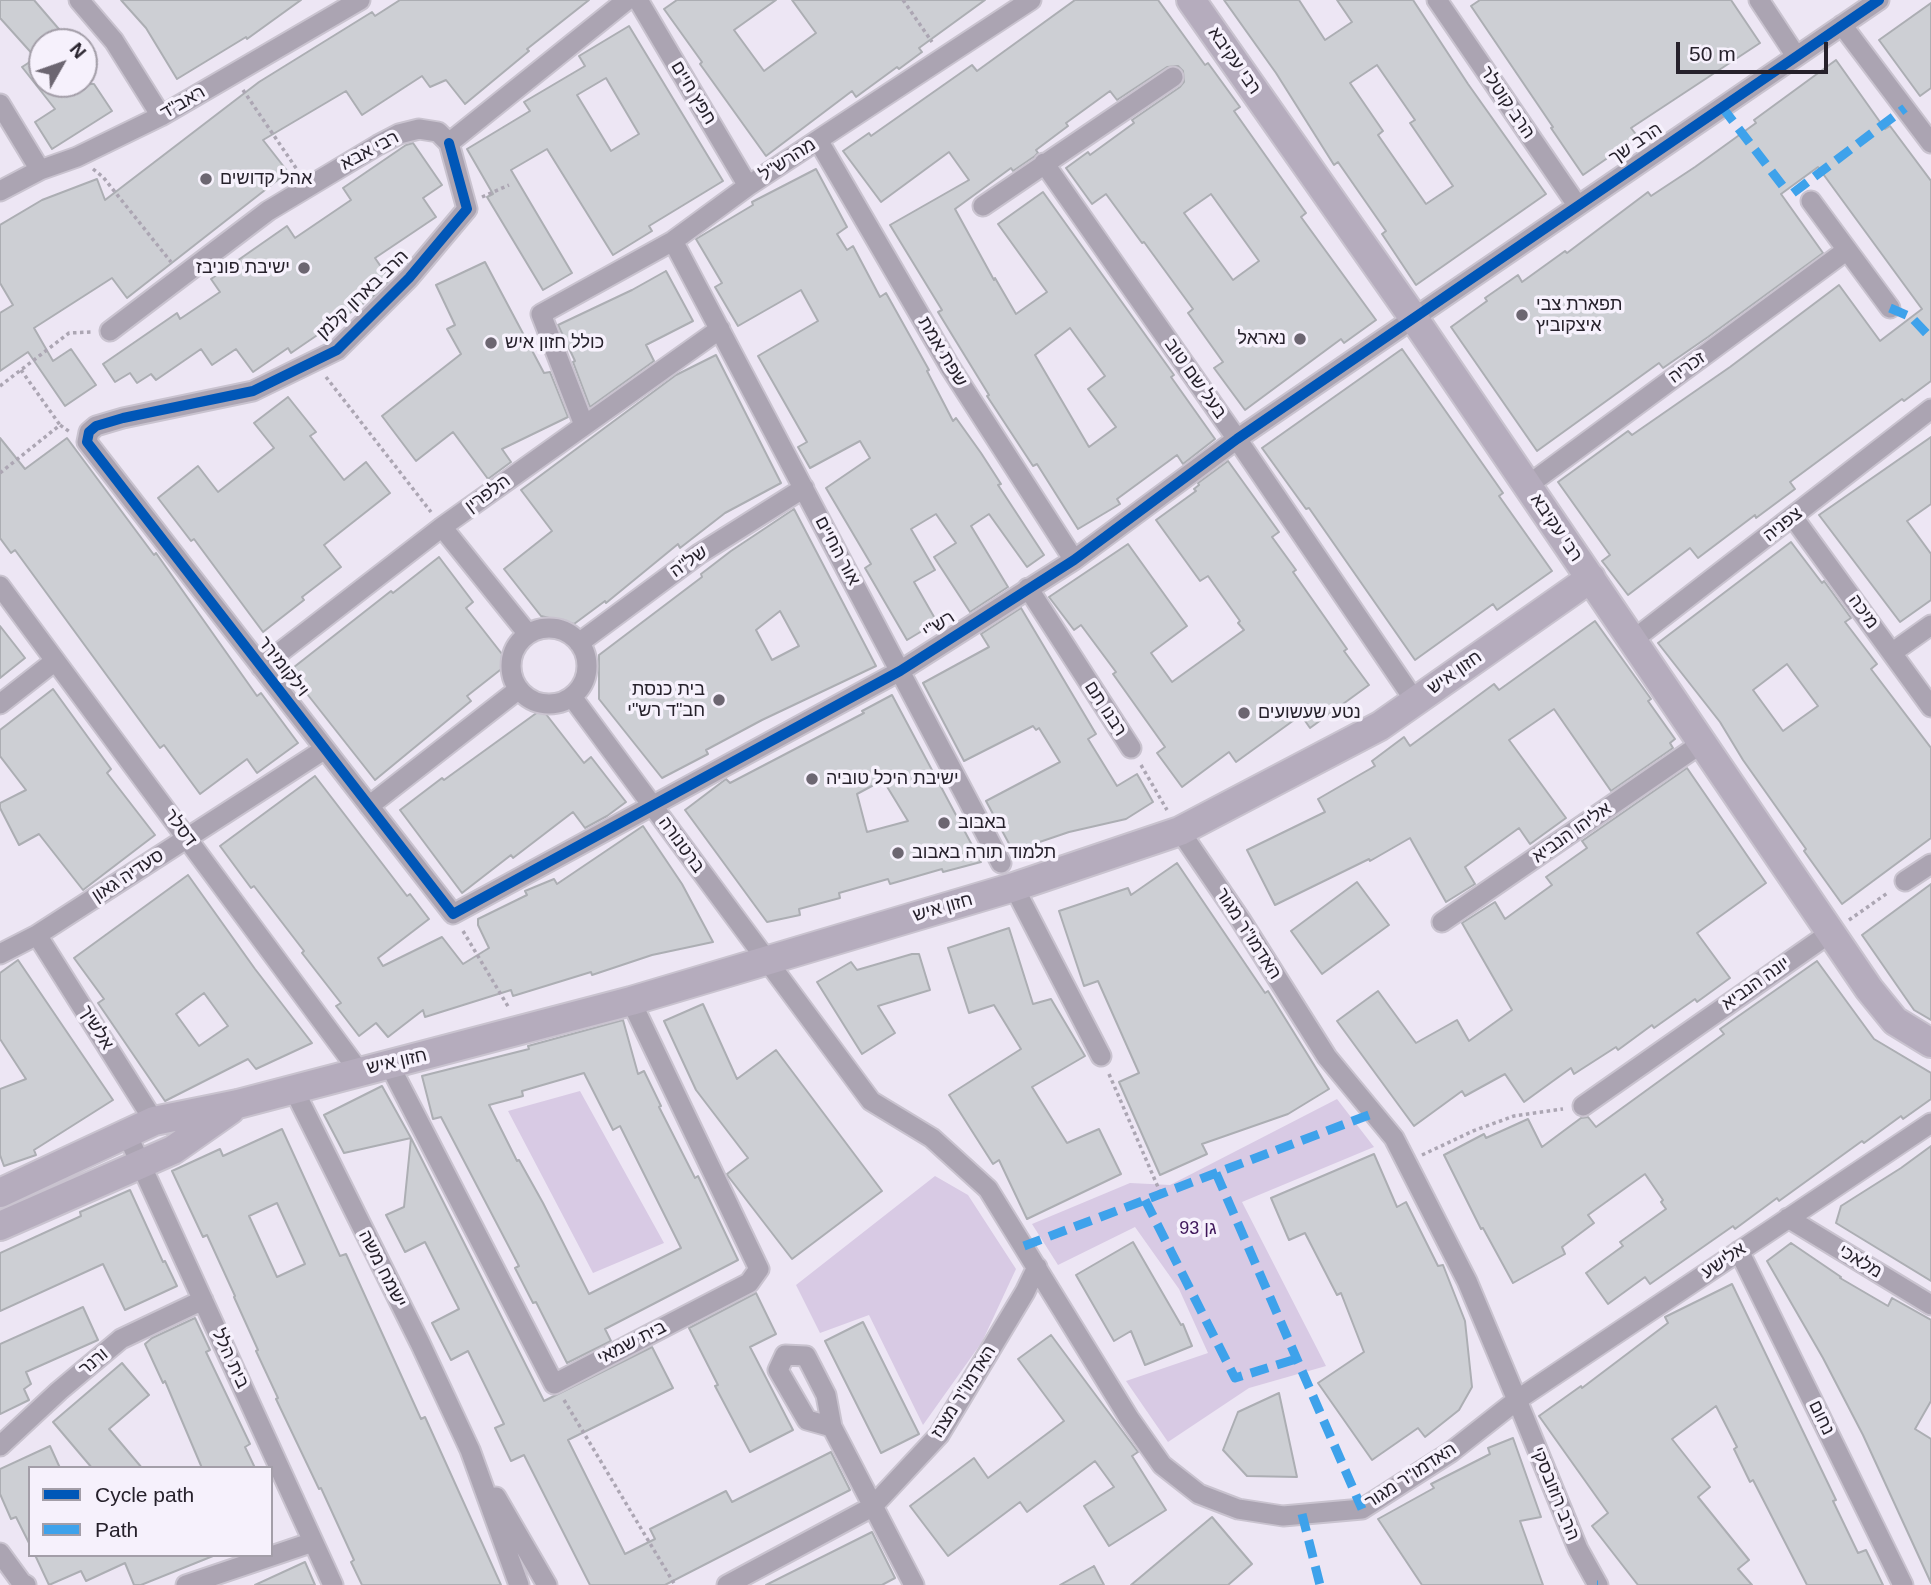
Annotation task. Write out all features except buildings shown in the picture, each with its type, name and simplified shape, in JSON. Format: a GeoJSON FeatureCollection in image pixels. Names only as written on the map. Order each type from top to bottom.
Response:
{"type":"FeatureCollection","features":[{"type":"Feature","properties":{"kind":"street"},"geometry":{"type":"LineString","coordinates":[[79,0],[114,41],[162,116]]}},
{"type":"Feature","properties":{"kind":"street","name":"ראב\"ד"},"geometry":{"type":"LineString","coordinates":[[0,191],[40,170],[77,157],[162,116],[359,0]]}},
{"type":"Feature","properties":{"kind":"street"},"geometry":{"type":"LineString","coordinates":[[467,209],[449,143],[627,0]]}},
{"type":"Feature","properties":{"kind":"street","name":"חפץ חיים"},"geometry":{"type":"LineString","coordinates":[[638,0],[748,186]]}},
{"type":"Feature","properties":{"kind":"street","name":"מהרש\"ל"},"geometry":{"type":"LineString","coordinates":[[584,425],[541,314],[673,240],[748,186],[1031,0]]}},
{"type":"Feature","properties":{"kind":"street","name":"רבי עקיבא"},"geometry":{"type":"LineString","coordinates":[[1191,0],[1413,317],[1830,933],[1895,1021],[1931,1043]]}},
{"type":"Feature","properties":{"kind":"street"},"geometry":{"type":"LineString","coordinates":[[1759,0],[1796,56]]}},
{"type":"Feature","properties":{"kind":"street","name":"הרב שך"},"geometry":{"type":"LineString","coordinates":[[1413,317],[1878,0]]}},
{"type":"Feature","properties":{"kind":"street","name":"הרב קוטלר"},"geometry":{"type":"LineString","coordinates":[[1443,2],[1577,205]]}},
{"type":"Feature","properties":{"kind":"street"},"geometry":{"type":"LineString","coordinates":[[1842,25],[1931,143]]}},
{"type":"Feature","properties":{"kind":"street"},"geometry":{"type":"LineString","coordinates":[[983,206],[1173,77]]}},
{"type":"Feature","properties":{"kind":"street"},"geometry":{"type":"LineString","coordinates":[[0,104],[40,170]]}},
{"type":"Feature","properties":{"kind":"street","name":"רבי אבא"},"geometry":{"type":"LineString","coordinates":[[110,331],[268,211],[399,134],[419,129],[438,132],[449,143]]}},
{"type":"Feature","properties":{"kind":"street","name":"שפת אמת"},"geometry":{"type":"LineString","coordinates":[[818,140],[950,367],[1073,560]]}},
{"type":"Feature","properties":{"kind":"street","name":"בעל שם טוב"},"geometry":{"type":"LineString","coordinates":[[1044,163],[1237,439],[1415,701]]}},
{"type":"Feature","properties":{"kind":"street"},"geometry":{"type":"LineString","coordinates":[[1811,201],[1890,308]]}},
{"type":"Feature","properties":{"kind":"street","name":"הרב בארון קלמן"},"geometry":{"type":"LineString","coordinates":[[87,442],[89,432],[96,426],[253,391],[337,350],[409,278],[467,209]]}},
{"type":"Feature","properties":{"kind":"street","name":"אור החיים"},"geometry":{"type":"LineString","coordinates":[[673,240],[1101,1056]]}},
{"type":"Feature","properties":{"kind":"street","name":"זכריה"},"geometry":{"type":"LineString","coordinates":[[1527,486],[1847,250]]}},
{"type":"Feature","properties":{"kind":"street","name":"רש\"י"},"geometry":{"type":"LineString","coordinates":[[453,914],[900,671],[1073,560],[1237,439],[1413,317]]}},
{"type":"Feature","properties":{"kind":"street","name":"הלפרין"},"geometry":{"type":"LineString","coordinates":[[261,667],[442,527],[720,329]]}},
{"type":"Feature","properties":{"kind":"street","name":"צפניה"},"geometry":{"type":"LineString","coordinates":[[1633,640],[1931,409]]}},
{"type":"Feature","properties":{"kind":"street","name":"וילקומירר"},"geometry":{"type":"LineString","coordinates":[[87,442],[453,914]]}},
{"type":"Feature","properties":{"kind":"street","name":"של\"ה"},"geometry":{"type":"LineString","coordinates":[[579,643],[699,554],[804,488]]}},
{"type":"Feature","properties":{"kind":"street","name":"מיכה"},"geometry":{"type":"LineString","coordinates":[[1793,517],[1931,708]]}},
{"type":"Feature","properties":{"kind":"street"},"geometry":{"type":"LineString","coordinates":[[442,527],[528,634]]}},
{"type":"Feature","properties":{"kind":"street","name":"חזון איש"},"geometry":{"type":"LineString","coordinates":[[0,1192],[154,1121],[238,1104],[631,1002],[766,960],[1008,875],[1180,831],[1380,726],[1591,578]]}},
{"type":"Feature","properties":{"kind":"street","name":"דסלר"},"geometry":{"type":"LineString","coordinates":[[0,586],[359,1071]]}},
{"type":"Feature","properties":{"kind":"street","name":"רבנו תם"},"geometry":{"type":"LineString","coordinates":[[1028,588],[1131,748]]}},
{"type":"Feature","properties":{"kind":"street"},"geometry":{"type":"LineString","coordinates":[[1893,652],[1931,625]]}},
{"type":"Feature","properties":{"kind":"street"},"geometry":{"type":"LineString","coordinates":[[538,629],[561,629],[579,643],[585,653],[586,677],[572,697],[561,702],[538,702],[519,690],[513,678],[513,654],[528,634],[538,629]]}},
{"type":"Feature","properties":{"kind":"street"},"geometry":{"type":"LineString","coordinates":[[0,704],[55,661]]}},
{"type":"Feature","properties":{"kind":"street"},"geometry":{"type":"LineString","coordinates":[[369,806],[519,690]]}},
{"type":"Feature","properties":{"kind":"street","name":"ברטנורה"},"geometry":{"type":"LineString","coordinates":[[572,697],[766,960]]}},
{"type":"Feature","properties":{"kind":"street","name":"אליהו הנביא"},"geometry":{"type":"LineString","coordinates":[[1442,922],[1702,743]]}},
{"type":"Feature","properties":{"kind":"street","name":"סעדיה גאון"},"geometry":{"type":"LineString","coordinates":[[0,954],[37,935],[325,749]]}},
{"type":"Feature","properties":{"kind":"street","name":"האדמו\"ר מגור"},"geometry":{"type":"LineString","coordinates":[[766,960],[872,1101],[932,1138],[988,1189],[1129,1418],[1162,1465],[1199,1494],[1238,1509],[1283,1516],[1362,1509],[1451,1452],[1517,1400],[1467,1281],[1394,1138],[1327,1057],[1240,919],[1180,831]]}},
{"type":"Feature","properties":{"kind":"street"},"geometry":{"type":"LineString","coordinates":[[1905,881],[1931,864]]}},
{"type":"Feature","properties":{"kind":"street","name":"יונה הנביא"},"geometry":{"type":"LineString","coordinates":[[1583,1106],[1830,933]]}},
{"type":"Feature","properties":{"kind":"street","name":"אלשיך"},"geometry":{"type":"LineString","coordinates":[[37,935],[154,1121]]}},
{"type":"Feature","properties":{"kind":"street","name":"בית שמאי"},"geometry":{"type":"LineString","coordinates":[[554,1384],[749,1283],[759,1269],[631,1002]]}},
{"type":"Feature","properties":{"kind":"street"},"geometry":{"type":"LineString","coordinates":[[390,1066],[554,1384]]}},
{"type":"Feature","properties":{"kind":"street","name":"ישמח משה"},"geometry":{"type":"LineString","coordinates":[[293,1088],[470,1450],[547,1585]]}},
{"type":"Feature","properties":{"kind":"street","name":"חזון איש"},"geometry":{"type":"LineString","coordinates":[[0,1226],[173,1150],[238,1104]]}},
{"type":"Feature","properties":{"kind":"street","name":"אלישע"},"geometry":{"type":"LineString","coordinates":[[1517,1400],[1931,1123]]}},
{"type":"Feature","properties":{"kind":"street","name":"בית הלל"},"geometry":{"type":"LineString","coordinates":[[126,1132],[333,1585]]}},
{"type":"Feature","properties":{"kind":"street","name":"מלאכי"},"geometry":{"type":"LineString","coordinates":[[1788,1218],[1931,1305]]}},
{"type":"Feature","properties":{"kind":"street","name":"נחום"},"geometry":{"type":"LineString","coordinates":[[1739,1251],[1903,1585]]}},
{"type":"Feature","properties":{"kind":"street","name":"האדמו\"ר מצנז"},"geometry":{"type":"LineString","coordinates":[[727,1585],[872,1507],[939,1435],[1026,1292],[1037,1267]]}},
{"type":"Feature","properties":{"kind":"street","name":"ורנר"},"geometry":{"type":"LineString","coordinates":[[0,1446],[121,1339],[203,1300]]}},
{"type":"Feature","properties":{"kind":"street","name":"הרב רוזובסקי"},"geometry":{"type":"LineString","coordinates":[[1517,1400],[1578,1549],[1598,1585]]}},
{"type":"Feature","properties":{"kind":"street"},"geometry":{"type":"LineString","coordinates":[[832,1427],[914,1585]]}},
{"type":"Feature","properties":{"kind":"street","name":"ישמח משה"},"geometry":{"type":"LineString","coordinates":[[470,1450],[519,1585]]}},
{"type":"Feature","properties":{"kind":"street"},"geometry":{"type":"LineString","coordinates":[[273,1556],[313,1542]]}},
{"type":"Feature","properties":{"kind":"street"},"geometry":{"type":"LineString","coordinates":[[0,1553],[26,1585]]}},
{"type":"Feature","properties":{"kind":"street"},"geometry":{"type":"LineString","coordinates":[[186,1585],[269,1557]]}},
{"type":"Feature","properties":{"kind":"path"},"geometry":{"type":"LineString","coordinates":[[902,0],[943,58]]}},
{"type":"Feature","properties":{"kind":"path"},"geometry":{"type":"LineString","coordinates":[[232,74],[309,186]]}},
{"type":"Feature","properties":{"kind":"path"},"geometry":{"type":"LineString","coordinates":[[77,157],[103,177],[182,276]]}},
{"type":"Feature","properties":{"kind":"path"},"geometry":{"type":"LineString","coordinates":[[467,209],[486,193],[509,184]]}},
{"type":"Feature","properties":{"kind":"path"},"geometry":{"type":"LineString","coordinates":[[0,386],[69,333],[110,331]]}},
{"type":"Feature","properties":{"kind":"path"},"geometry":{"type":"LineString","coordinates":[[314,361],[430,510]]}},
{"type":"Feature","properties":{"kind":"path"},"geometry":{"type":"LineString","coordinates":[[21,370],[60,425],[87,442]]}},
{"type":"Feature","properties":{"kind":"path"},"geometry":{"type":"LineString","coordinates":[[0,473],[60,425]]}},
{"type":"Feature","properties":{"kind":"path"},"geometry":{"type":"LineString","coordinates":[[1830,933],[1905,881]]}},
{"type":"Feature","properties":{"kind":"path"},"geometry":{"type":"LineString","coordinates":[[453,914],[522,1030]]}},
{"type":"Feature","properties":{"kind":"path"},"geometry":{"type":"LineString","coordinates":[[1101,1056],[1161,1194]]}},
{"type":"Feature","properties":{"kind":"path"},"geometry":{"type":"LineString","coordinates":[[1407,1162],[1473,1131],[1514,1116],[1583,1106]]}},
{"type":"Feature","properties":{"kind":"path"},"geometry":{"type":"LineString","coordinates":[[554,1384],[675,1585]]}},
{"type":"Feature","properties":{"kind":"green space"},"geometry":{"type":"Polygon","coordinates":[[[580,1091],[664,1243],[593,1273],[508,1111],[580,1091]]]}},
{"type":"Feature","properties":{"kind":"green space","name":"גן 93"},"geometry":{"type":"Polygon","coordinates":[[[1337,1099],[1374,1147],[1242,1202],[1326,1366],[1249,1388],[1168,1442],[1126,1381],[1208,1353],[1179,1289],[1135,1227],[1058,1265],[1032,1224],[1130,1183],[1170,1185],[1337,1099]]]}},
{"type":"Feature","properties":{"kind":"green space"},"geometry":{"type":"Polygon","coordinates":[[[935,1176],[968,1195],[1016,1269],[982,1342],[923,1425],[869,1315],[820,1333],[796,1285],[935,1176]]]}},
{"type":"Feature","properties":{"kind":"marked path"},"geometry":{"type":"LineString","coordinates":[[1722,107],[1786,190]]}},
{"type":"Feature","properties":{"kind":"marked path"},"geometry":{"type":"LineString","coordinates":[[1793,193],[1905,108]]}},
{"type":"Feature","properties":{"kind":"marked path"},"geometry":{"type":"LineString","coordinates":[[1890,308],[1911,317],[1931,338]]}},
{"type":"Feature","properties":{"kind":"marked path"},"geometry":{"type":"LineString","coordinates":[[1024,1246],[1374,1113]]}},
{"type":"Feature","properties":{"kind":"marked path"},"geometry":{"type":"LineString","coordinates":[[1216,1173],[1362,1509]]}},
{"type":"Feature","properties":{"kind":"marked path"},"geometry":{"type":"LineString","coordinates":[[1145,1200],[1235,1378],[1296,1359]]}},
{"type":"Feature","properties":{"kind":"marked path"},"geometry":{"type":"LineString","coordinates":[[1302,1514],[1320,1585]]}},
{"type":"Feature","properties":{"kind":"cycle path"},"geometry":{"type":"LineString","coordinates":[[449,143],[467,209],[409,278],[337,350],[253,391],[96,426],[89,432],[87,442],[453,914],[900,671],[1074,560],[1237,439],[1879,0]]}},
{"type":"Feature","properties":{"kind":"place","name":"אהל קדושים"},"geometry":{"type":"Point","coordinates":[206,179]}},
{"type":"Feature","properties":{"kind":"place","name":"ישיבת פוניבז"},"geometry":{"type":"Point","coordinates":[304,268]}},
{"type":"Feature","properties":{"kind":"place","name":"תפארת צבי איצקוביץ"},"geometry":{"type":"Point","coordinates":[1522,315]}},
{"type":"Feature","properties":{"kind":"place","name":"נאראל"},"geometry":{"type":"Point","coordinates":[1300,339]}},
{"type":"Feature","properties":{"kind":"place","name":"כולל חזון איש"},"geometry":{"type":"Point","coordinates":[491,343]}},
{"type":"Feature","properties":{"kind":"place","name":"בית כנסת חב\"ד רש\"י"},"geometry":{"type":"Point","coordinates":[719,700]}},
{"type":"Feature","properties":{"kind":"place","name":"נטע שעשועים"},"geometry":{"type":"Point","coordinates":[1244,713]}},
{"type":"Feature","properties":{"kind":"place","name":"ישיבת היכל טוביה"},"geometry":{"type":"Point","coordinates":[812,779]}},
{"type":"Feature","properties":{"kind":"place","name":"באבוב"},"geometry":{"type":"Point","coordinates":[944,823]}},
{"type":"Feature","properties":{"kind":"place","name":"תלמוד תורה באבוב"},"geometry":{"type":"Point","coordinates":[898,853]}}]}
